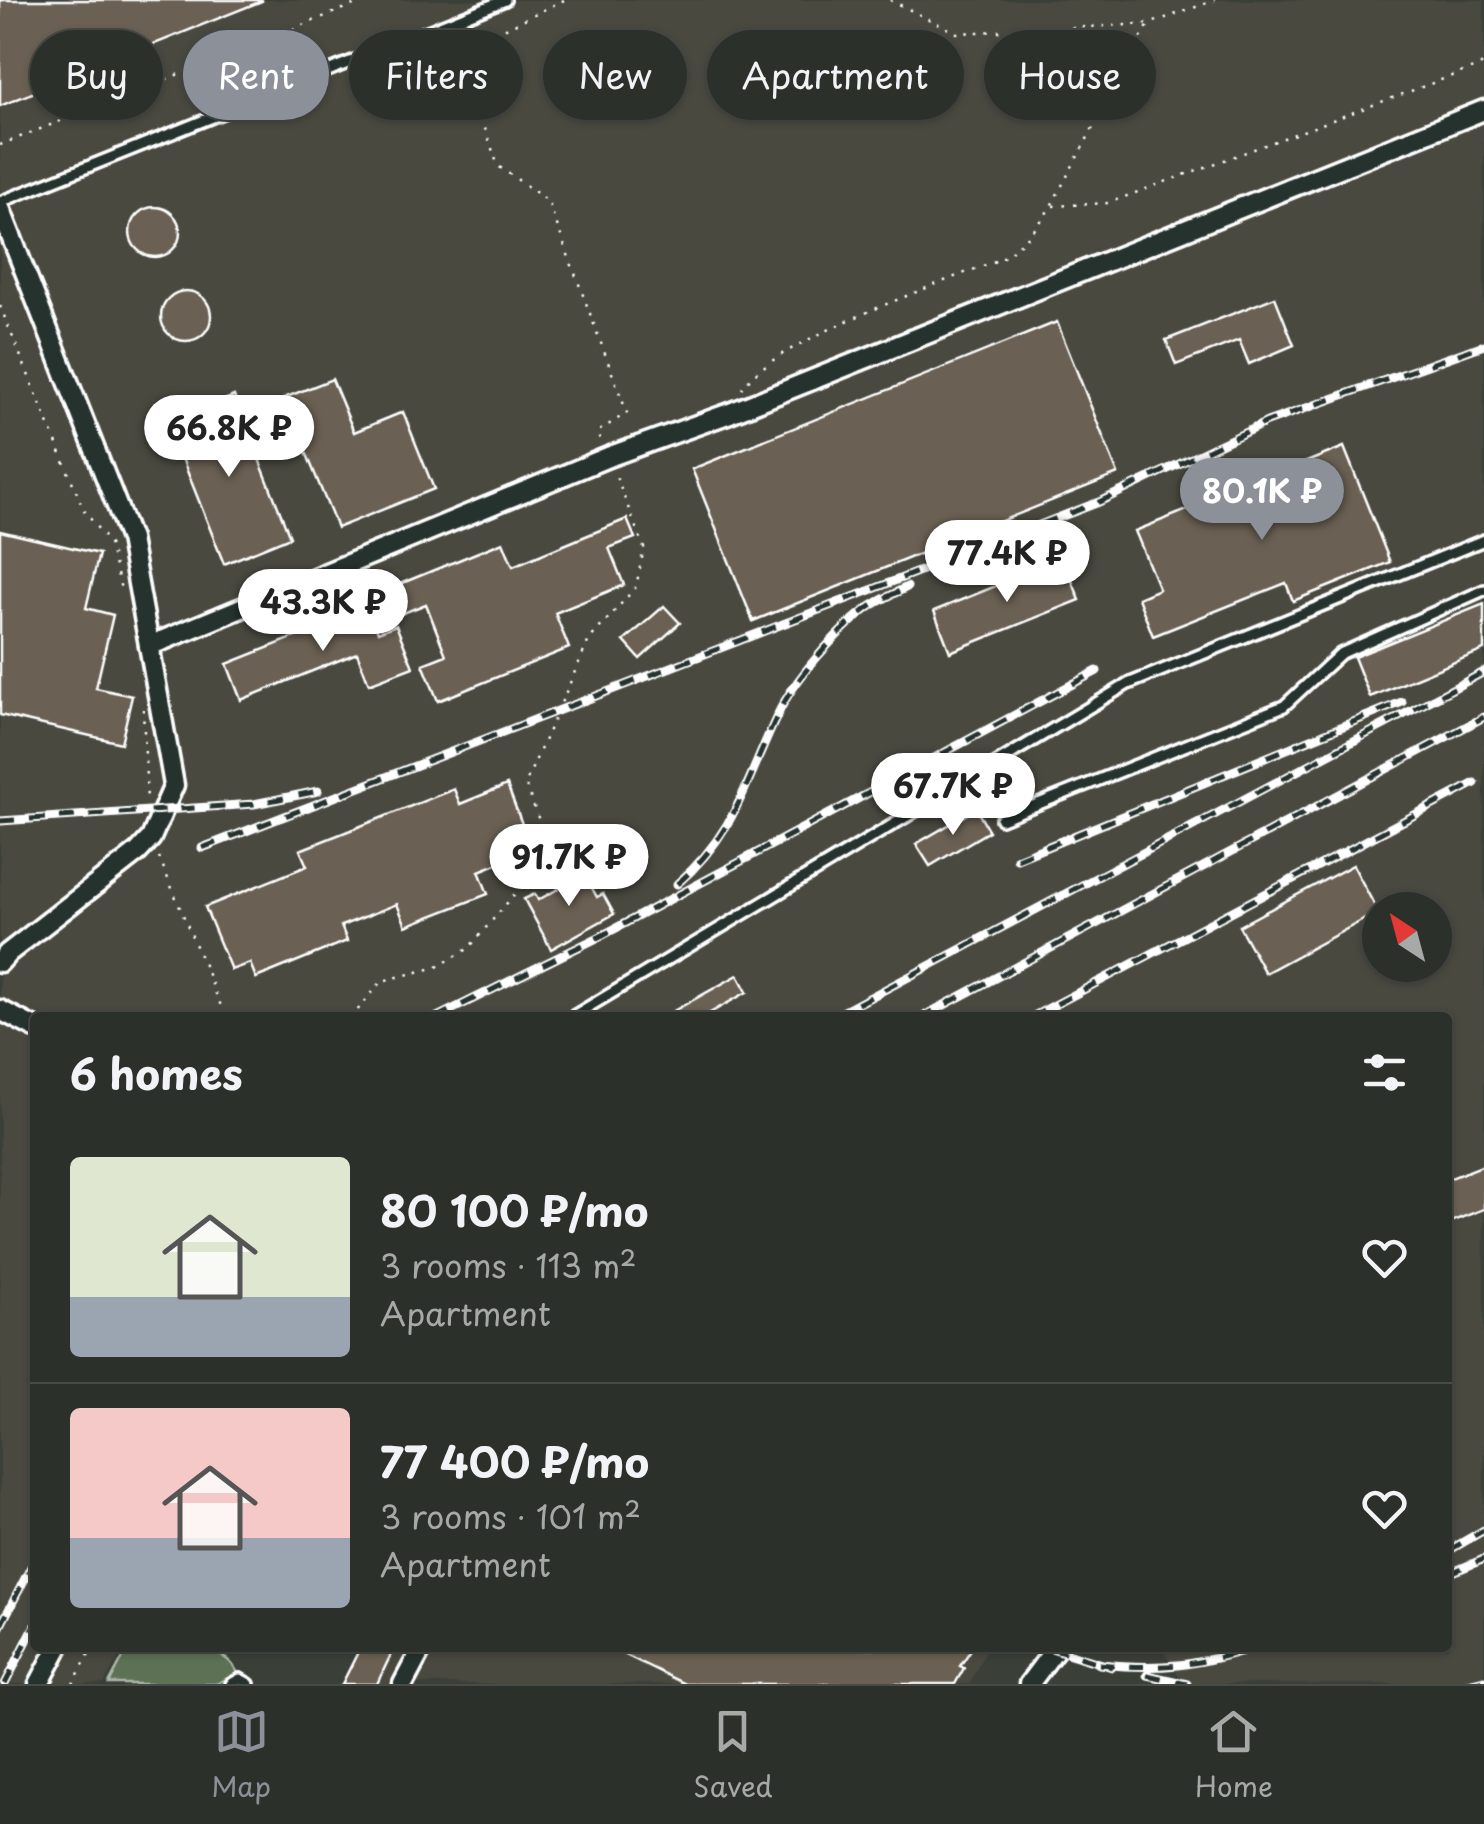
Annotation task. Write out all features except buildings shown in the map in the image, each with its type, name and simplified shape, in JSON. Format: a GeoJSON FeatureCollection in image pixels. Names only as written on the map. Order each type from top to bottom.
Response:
{"type":"FeatureCollection","features":[{"type":"Feature","properties":{"kind":"street"},"geometry":{"type":"LineString","coordinates":[[150,646],[608,457],[730,413],[1484,110]]}},
{"type":"Feature","properties":{"kind":"street"},"geometry":{"type":"LineString","coordinates":[[0,205],[130,538],[174,784],[151,838],[138,852],[0,962]]}},
{"type":"Feature","properties":{"kind":"street"},"geometry":{"type":"LineString","coordinates":[[0,1010],[30,1025]]}},
{"type":"Feature","properties":{"kind":"street"},"geometry":{"type":"LineString","coordinates":[[39,1684],[56,1652]]}},
{"type":"Feature","properties":{"kind":"street"},"geometry":{"type":"LineString","coordinates":[[403,1684],[420,1652]]}},
{"type":"Feature","properties":{"kind":"street"},"geometry":{"type":"LineString","coordinates":[[1029,1684],[1053,1652]]}},
{"type":"Feature","properties":{"kind":"lane"},"geometry":{"type":"LineString","coordinates":[[0,205],[505,0]]}},
{"type":"Feature","properties":{"kind":"lane"},"geometry":{"type":"LineString","coordinates":[[580,1012],[1128,684],[1484,540]]}},
{"type":"Feature","properties":{"kind":"lane"},"geometry":{"type":"LineString","coordinates":[[1001,819],[1284,706],[1340,654],[1484,590]]}},
{"type":"Feature","properties":{"kind":"lane"},"geometry":{"type":"LineString","coordinates":[[231,1684],[240,1679],[249,1684]]}},
{"type":"Feature","properties":{"kind":"path"},"geometry":{"type":"LineString","coordinates":[[0,145],[366,0]]}},
{"type":"Feature","properties":{"kind":"path"},"geometry":{"type":"LineString","coordinates":[[356,1012],[382,981],[437,968],[468,948],[551,851],[524,784],[589,640],[636,587],[644,548],[597,432],[626,413],[548,201],[498,166],[458,51],[564,0]]}},
{"type":"Feature","properties":{"kind":"path"},"geometry":{"type":"LineString","coordinates":[[890,0],[957,33],[1149,24],[1215,0]]}},
{"type":"Feature","properties":{"kind":"path"},"geometry":{"type":"LineString","coordinates":[[730,413],[746,382],[765,364],[805,340],[1000,259],[1030,236],[1052,206],[1149,24]]}},
{"type":"Feature","properties":{"kind":"path"},"geometry":{"type":"LineString","coordinates":[[1052,206],[1108,204],[1484,64]]}},
{"type":"Feature","properties":{"kind":"path"},"geometry":{"type":"LineString","coordinates":[[0,306],[84,510],[109,544],[122,594]]}},
{"type":"Feature","properties":{"kind":"path"},"geometry":{"type":"LineString","coordinates":[[142,694],[148,810]]}},
{"type":"Feature","properties":{"kind":"path"},"geometry":{"type":"LineString","coordinates":[[151,838],[224,1012]]}},
{"type":"Feature","properties":{"kind":"path"},"geometry":{"type":"LineString","coordinates":[[73,1684],[90,1652]]}},
{"type":"Feature","properties":{"kind":"shaded area"},"geometry":{"type":"Polygon","coordinates":[[[0,0],[1484,0],[1484,1684],[1184,1684],[1164,1652],[1452,1652],[1452,1012],[30,1012],[30,1652],[122,1652],[104,1684],[0,1684],[0,0]]]}},
{"type":"Feature","properties":{"kind":"shaded area"},"geometry":{"type":"Polygon","coordinates":[[[392,1652],[985,1652],[969,1684],[377,1684],[392,1652]]]}},
{"type":"Feature","properties":{"kind":"green space"},"geometry":{"type":"Polygon","coordinates":[[[126,1652],[214,1652],[238,1673],[216,1684],[109,1684],[126,1652]]]}},
{"type":"Feature","properties":{"kind":"railway"},"geometry":{"type":"LineString","coordinates":[[202,848],[1099,502],[1267,422],[1484,345]]}},
{"type":"Feature","properties":{"kind":"railway"},"geometry":{"type":"LineString","coordinates":[[677,884],[697,865],[726,825],[778,714],[805,672],[855,618],[907,587]]}},
{"type":"Feature","properties":{"kind":"railway"},"geometry":{"type":"LineString","coordinates":[[447,1012],[603,935],[1097,671]]}},
{"type":"Feature","properties":{"kind":"railway"},"geometry":{"type":"LineString","coordinates":[[842,1012],[1484,672]]}},
{"type":"Feature","properties":{"kind":"railway"},"geometry":{"type":"LineString","coordinates":[[1017,859],[1402,702]]}},
{"type":"Feature","properties":{"kind":"railway"},"geometry":{"type":"LineString","coordinates":[[931,1012],[1484,717]]}},
{"type":"Feature","properties":{"kind":"railway"},"geometry":{"type":"LineString","coordinates":[[1041,1012],[1475,783]]}},
{"type":"Feature","properties":{"kind":"railway"},"geometry":{"type":"LineString","coordinates":[[0,821],[254,804],[318,791]]}},
{"type":"Feature","properties":{"kind":"railway"},"geometry":{"type":"LineString","coordinates":[[1452,1549],[1484,1530]]}},
{"type":"Feature","properties":{"kind":"railway"},"geometry":{"type":"LineString","coordinates":[[1452,1572],[1484,1559]]}},
{"type":"Feature","properties":{"kind":"railway"},"geometry":{"type":"LineString","coordinates":[[0,1627],[30,1569]]}},
{"type":"Feature","properties":{"kind":"railway"},"geometry":{"type":"LineString","coordinates":[[5,1684],[30,1635]]}},
{"type":"Feature","properties":{"kind":"railway"},"geometry":{"type":"LineString","coordinates":[[1064,1652],[1112,1667]]}},
{"type":"Feature","properties":{"kind":"railway"},"geometry":{"type":"LineString","coordinates":[[1099,1664],[1178,1665],[1239,1652]]}},
{"type":"Feature","properties":{"kind":"railway"},"geometry":{"type":"LineString","coordinates":[[1147,1675],[1187,1684]]}},
{"type":"Feature","properties":{"kind":"railway"},"geometry":{"type":"LineString","coordinates":[[1468,1684],[1484,1680]]}}]}
